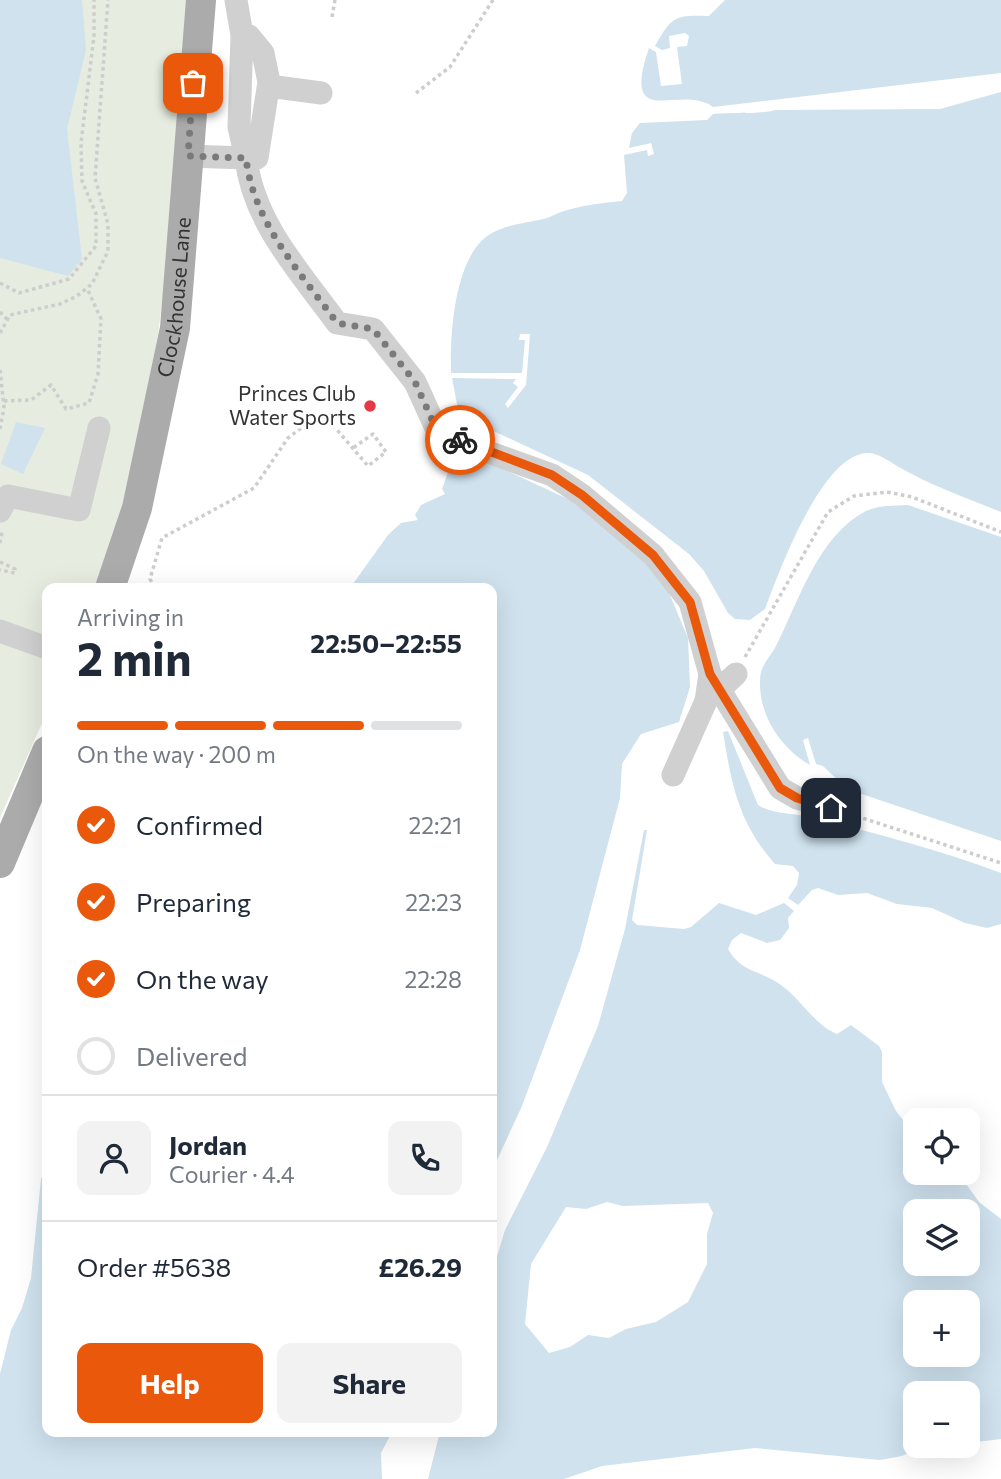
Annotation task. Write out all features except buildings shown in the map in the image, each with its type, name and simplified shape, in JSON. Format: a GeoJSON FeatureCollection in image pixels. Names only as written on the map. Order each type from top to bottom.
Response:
{"type":"FeatureCollection","features":[{"type":"Feature","properties":{"kind":"main road","name":"Clockhouse Lane"},"geometry":{"type":"LineString","coordinates":[[112,583],[137,508],[175,328],[201,0]]}},
{"type":"Feature","properties":{"kind":"main road"},"geometry":{"type":"LineString","coordinates":[[0,863],[42,763]]}},
{"type":"Feature","properties":{"kind":"lane"},"geometry":{"type":"LineString","coordinates":[[236,0],[242,35],[239,127],[249,183],[271,233],[337,323],[373,329],[415,382],[435,426],[443,436],[552,475],[582,495],[653,555],[690,602],[739,720],[780,788],[797,798],[831,808]]}},
{"type":"Feature","properties":{"kind":"lane"},"geometry":{"type":"LineString","coordinates":[[188,156],[257,158],[269,86],[263,53],[249,36],[242,35]]}},
{"type":"Feature","properties":{"kind":"lane"},"geometry":{"type":"LineString","coordinates":[[269,86],[321,93]]}},
{"type":"Feature","properties":{"kind":"lane"},"geometry":{"type":"LineString","coordinates":[[0,511],[8,496],[79,510],[99,428]]}},
{"type":"Feature","properties":{"kind":"lane"},"geometry":{"type":"LineString","coordinates":[[0,631],[42,646]]}},
{"type":"Feature","properties":{"kind":"lane"},"geometry":{"type":"LineString","coordinates":[[673,775],[696,720],[722,679]]}},
{"type":"Feature","properties":{"kind":"lane"},"geometry":{"type":"LineString","coordinates":[[696,720],[708,714],[739,720]]}},
{"type":"Feature","properties":{"kind":"path"},"geometry":{"type":"LineString","coordinates":[[0,283],[19,293],[69,279],[96,246],[96,214],[82,181],[81,143],[93,36],[94,0]]}},
{"type":"Feature","properties":{"kind":"path"},"geometry":{"type":"LineString","coordinates":[[0,333],[10,315],[60,304],[87,288],[102,267],[108,251],[108,224],[95,178],[108,0]]}},
{"type":"Feature","properties":{"kind":"path"},"geometry":{"type":"LineString","coordinates":[[332,17],[335,0]]}},
{"type":"Feature","properties":{"kind":"path"},"geometry":{"type":"LineString","coordinates":[[416,93],[450,67],[493,0]]}},
{"type":"Feature","properties":{"kind":"path"},"geometry":{"type":"LineString","coordinates":[[4,401],[31,400],[51,385],[65,409],[89,403],[98,374],[102,319],[87,288]]}},
{"type":"Feature","properties":{"kind":"path"},"geometry":{"type":"LineString","coordinates":[[0,312],[6,319]]}},
{"type":"Feature","properties":{"kind":"path"},"geometry":{"type":"LineString","coordinates":[[0,370],[4,401],[0,429]]}},
{"type":"Feature","properties":{"kind":"path"},"geometry":{"type":"LineString","coordinates":[[152,583],[150,579],[162,538],[254,488],[284,442],[309,422],[326,417],[353,449],[368,466],[386,452],[373,434],[353,449]]}},
{"type":"Feature","properties":{"kind":"path"},"geometry":{"type":"LineString","coordinates":[[722,679],[828,512],[854,496],[887,492],[912,497],[1001,532]]}},
{"type":"Feature","properties":{"kind":"path"},"geometry":{"type":"LineString","coordinates":[[0,562],[15,569],[15,573],[0,570]]}},
{"type":"Feature","properties":{"kind":"path"},"geometry":{"type":"LineString","coordinates":[[831,808],[1001,863]]}},
{"type":"Feature","properties":{"kind":"shaded area"},"geometry":{"type":"Polygon","coordinates":[[[0,0],[190,0],[168,256],[158,335],[124,507],[97,583],[42,583],[42,723],[0,818],[0,0]]]}},
{"type":"Feature","properties":{"kind":"water"},"geometry":{"type":"Polygon","coordinates":[[[0,0],[82,0],[86,50],[67,129],[82,259],[68,276],[0,258],[0,0]]]}},
{"type":"Feature","properties":{"kind":"water"},"geometry":{"type":"Polygon","coordinates":[[[725,0],[1001,0],[1001,73],[713,107],[700,101],[648,98],[642,90],[642,74],[649,48],[656,52],[661,86],[682,84],[677,47],[687,46],[689,36],[685,33],[669,36],[670,48],[662,50],[655,46],[676,19],[709,16],[725,0]]]}},
{"type":"Feature","properties":{"kind":"water"},"geometry":{"type":"Polygon","coordinates":[[[1001,92],[1001,512],[935,485],[876,454],[868,453],[851,458],[834,472],[804,517],[765,609],[750,620],[735,619],[728,613],[704,571],[689,554],[588,475],[459,415],[452,378],[516,379],[513,383],[518,387],[505,404],[508,408],[526,385],[530,334],[520,334],[519,340],[525,340],[522,373],[451,373],[457,296],[469,258],[479,243],[492,233],[505,228],[544,219],[578,207],[622,201],[627,193],[624,155],[647,150],[648,156],[654,154],[651,143],[629,148],[632,133],[640,123],[707,120],[713,114],[776,110],[940,109],[1001,92]]]}},
{"type":"Feature","properties":{"kind":"water"},"geometry":{"type":"Polygon","coordinates":[[[16,422],[45,428],[23,474],[1,464],[16,422]]]}},
{"type":"Feature","properties":{"kind":"water"},"geometry":{"type":"Polygon","coordinates":[[[469,459],[503,469],[572,501],[635,546],[667,588],[688,638],[690,687],[679,722],[641,734],[622,764],[620,798],[580,950],[522,1106],[497,1160],[497,583],[354,583],[388,535],[401,523],[418,520],[415,515],[421,505],[445,494],[442,489],[452,461],[462,469],[469,459]]]}},
{"type":"Feature","properties":{"kind":"water"},"geometry":{"type":"Polygon","coordinates":[[[908,505],[1001,537],[1001,841],[847,789],[823,766],[816,764],[808,738],[803,740],[810,765],[790,750],[774,730],[763,706],[760,681],[762,670],[823,552],[835,536],[866,511],[908,505]]]}},
{"type":"Feature","properties":{"kind":"water"},"geometry":{"type":"Polygon","coordinates":[[[728,731],[758,805],[771,811],[808,816],[909,843],[1001,873],[1001,924],[987,928],[965,923],[932,908],[897,904],[867,893],[838,895],[818,888],[812,890],[798,905],[788,898],[797,885],[799,873],[793,866],[775,864],[745,818],[730,770],[723,732],[728,731]]]}},
{"type":"Feature","properties":{"kind":"water"},"geometry":{"type":"Polygon","coordinates":[[[644,830],[647,830],[632,920],[637,925],[684,929],[691,927],[719,903],[756,915],[784,903],[794,911],[788,918],[789,928],[780,940],[767,943],[741,933],[732,940],[728,949],[743,965],[782,986],[828,1029],[837,1034],[851,1025],[879,1046],[882,1052],[882,1082],[903,1120],[903,1185],[967,1185],[977,1199],[903,1199],[903,1276],[980,1276],[980,1203],[1001,1219],[1001,1439],[980,1442],[980,1381],[903,1381],[902,1456],[880,1460],[755,1448],[602,1466],[564,1479],[428,1479],[439,1437],[497,1437],[497,1256],[505,1230],[547,1147],[598,1026],[625,929],[644,830]],[[607,1202],[586,1209],[566,1207],[531,1264],[525,1324],[549,1353],[570,1347],[588,1335],[609,1338],[626,1329],[656,1322],[688,1302],[707,1264],[707,1234],[713,1213],[708,1203],[623,1206],[607,1202]]]}},
{"type":"Feature","properties":{"kind":"water"},"geometry":{"type":"Polygon","coordinates":[[[42,1177],[42,1437],[389,1437],[381,1453],[382,1479],[0,1479],[0,1374],[11,1330],[22,1308],[31,1278],[42,1177]]]}},
{"type":"Feature","properties":{"kind":"way so far"},"geometry":{"type":"LineString","coordinates":[[193,83],[188,156],[246,158],[249,183],[271,233],[337,323],[373,329],[415,382],[435,426],[443,436],[460,440]]}},
{"type":"Feature","properties":{"kind":"place","name":"Princes Club Water Sports"},"geometry":{"type":"Point","coordinates":[370,406]}},
{"type":"Feature","properties":{"kind":"route"},"geometry":{"type":"LineString","coordinates":[[460,440],[552,475],[582,495],[653,555],[690,602],[710,674],[780,788],[797,798],[831,808]]}}]}
